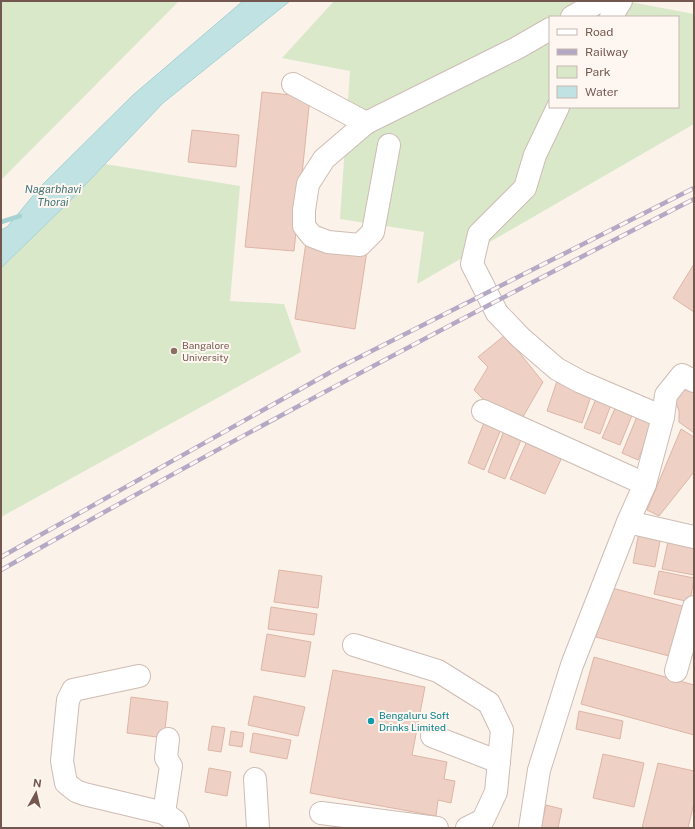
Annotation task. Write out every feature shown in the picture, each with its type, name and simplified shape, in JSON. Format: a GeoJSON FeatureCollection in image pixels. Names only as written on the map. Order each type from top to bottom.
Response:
{"type":"FeatureCollection","features":[{"type":"Feature","properties":{"kind":"street"},"geometry":{"type":"LineString","coordinates":[[574,16],[600,1]]}},
{"type":"Feature","properties":{"kind":"street"},"geometry":{"type":"LineString","coordinates":[[612,16],[620,1]]}},
{"type":"Feature","properties":{"kind":"street"},"geometry":{"type":"LineString","coordinates":[[389,145],[373,232],[360,245],[328,242],[312,236],[304,226],[304,210],[308,184],[324,159],[366,123],[517,48],[549,30]]}},
{"type":"Feature","properties":{"kind":"street"},"geometry":{"type":"LineString","coordinates":[[293,84],[366,123]]}},
{"type":"Feature","properties":{"kind":"street"},"geometry":{"type":"LineString","coordinates":[[558,108],[536,155],[525,188],[479,234],[472,264],[497,313],[521,338],[557,369],[582,382],[663,418]]}},
{"type":"Feature","properties":{"kind":"street"},"geometry":{"type":"LineString","coordinates":[[530,828],[539,770],[572,665],[628,522],[645,484],[663,418],[666,395],[682,375],[694,381]]}},
{"type":"Feature","properties":{"kind":"street"},"geometry":{"type":"LineString","coordinates":[[483,412],[645,484]]}},
{"type":"Feature","properties":{"kind":"street"},"geometry":{"type":"LineString","coordinates":[[628,522],[694,537]]}},
{"type":"Feature","properties":{"kind":"street"},"geometry":{"type":"LineString","coordinates":[[676,671],[694,607]]}},
{"type":"Feature","properties":{"kind":"street"},"geometry":{"type":"LineString","coordinates":[[354,645],[438,671],[489,704],[502,730],[496,792],[483,820],[467,828]]}},
{"type":"Feature","properties":{"kind":"street"},"geometry":{"type":"LineString","coordinates":[[138,676],[73,690],[68,700],[62,761],[66,783],[76,791],[84,794],[171,820],[171,766],[166,758],[168,739]]}},
{"type":"Feature","properties":{"kind":"street"},"geometry":{"type":"LineString","coordinates":[[432,736],[499,762]]}},
{"type":"Feature","properties":{"kind":"street"},"geometry":{"type":"LineString","coordinates":[[255,779],[258,828]]}},
{"type":"Feature","properties":{"kind":"street"},"geometry":{"type":"LineString","coordinates":[[322,813],[406,826],[437,828]]}},
{"type":"Feature","properties":{"kind":"green space"},"geometry":{"type":"Polygon","coordinates":[[[1,1],[179,1],[1,180],[1,1]]]}},
{"type":"Feature","properties":{"kind":"green space"},"geometry":{"type":"Polygon","coordinates":[[[334,1],[625,1],[694,14],[694,124],[417,284],[424,232],[340,219],[350,71],[282,58],[334,1]]]}},
{"type":"Feature","properties":{"kind":"green space"},"geometry":{"type":"Polygon","coordinates":[[[105,164],[240,186],[230,301],[284,304],[301,352],[1,517],[1,268],[68,203],[105,164]]]}},
{"type":"Feature","properties":{"kind":"water","name":"Nagarbhavi Thorai"},"geometry":{"type":"Polygon","coordinates":[[[243,1],[290,1],[163,103],[68,203],[1,268],[1,230],[7,227],[42,185],[133,95],[243,1]]]}},
{"type":"Feature","properties":{"kind":"building"},"geometry":{"type":"Polygon","coordinates":[[[262,92],[310,97],[294,251],[245,247],[262,92]]]}},
{"type":"Feature","properties":{"kind":"building"},"geometry":{"type":"Polygon","coordinates":[[[192,130],[239,135],[236,167],[188,162],[192,130]]]}},
{"type":"Feature","properties":{"kind":"building"},"geometry":{"type":"Polygon","coordinates":[[[306,242],[367,251],[355,329],[295,319],[306,242]]]}},
{"type":"Feature","properties":{"kind":"building"},"geometry":{"type":"Polygon","coordinates":[[[694,264],[694,312],[673,298],[694,264]]]}},
{"type":"Feature","properties":{"kind":"building"},"geometry":{"type":"Polygon","coordinates":[[[505,335],[543,382],[520,422],[485,401],[474,390],[488,367],[478,357],[505,335]]]}},
{"type":"Feature","properties":{"kind":"building"},"geometry":{"type":"Polygon","coordinates":[[[557,381],[592,393],[582,423],[547,411],[557,381]]]}},
{"type":"Feature","properties":{"kind":"building"},"geometry":{"type":"Polygon","coordinates":[[[683,381],[694,388],[694,433],[679,422],[679,411],[673,394],[683,381]]]}},
{"type":"Feature","properties":{"kind":"building"},"geometry":{"type":"Polygon","coordinates":[[[597,396],[612,402],[600,434],[584,428],[597,396]]]}},
{"type":"Feature","properties":{"kind":"building"},"geometry":{"type":"Polygon","coordinates":[[[616,406],[633,413],[620,445],[602,438],[616,406]]]}},
{"type":"Feature","properties":{"kind":"building"},"geometry":{"type":"Polygon","coordinates":[[[638,414],[654,421],[638,460],[622,453],[638,414]]]}},
{"type":"Feature","properties":{"kind":"building"},"geometry":{"type":"Polygon","coordinates":[[[485,420],[502,427],[484,470],[468,463],[485,420]]]}},
{"type":"Feature","properties":{"kind":"building"},"geometry":{"type":"Polygon","coordinates":[[[505,428],[523,435],[505,479],[488,472],[505,428]]]}},
{"type":"Feature","properties":{"kind":"building"},"geometry":{"type":"Polygon","coordinates":[[[681,429],[694,437],[694,472],[659,516],[647,510],[681,429]]]}},
{"type":"Feature","properties":{"kind":"building"},"geometry":{"type":"Polygon","coordinates":[[[528,439],[563,455],[545,494],[510,479],[528,439]]]}},
{"type":"Feature","properties":{"kind":"building"},"geometry":{"type":"Polygon","coordinates":[[[639,532],[661,536],[655,567],[633,563],[639,532]]]}},
{"type":"Feature","properties":{"kind":"building"},"geometry":{"type":"Polygon","coordinates":[[[669,537],[694,542],[694,575],[662,569],[669,537]]]}},
{"type":"Feature","properties":{"kind":"building"},"geometry":{"type":"Polygon","coordinates":[[[279,570],[322,576],[318,608],[274,602],[279,570]]]}},
{"type":"Feature","properties":{"kind":"building"},"geometry":{"type":"Polygon","coordinates":[[[659,571],[694,578],[690,602],[654,594],[659,571]]]}},
{"type":"Feature","properties":{"kind":"building"},"geometry":{"type":"Polygon","coordinates":[[[608,587],[686,607],[673,657],[596,637],[608,587]]]}},
{"type":"Feature","properties":{"kind":"building"},"geometry":{"type":"Polygon","coordinates":[[[271,607],[317,614],[314,635],[268,629],[271,607]]]}},
{"type":"Feature","properties":{"kind":"building"},"geometry":{"type":"Polygon","coordinates":[[[267,634],[311,642],[305,677],[261,670],[267,634]]]}},
{"type":"Feature","properties":{"kind":"building"},"geometry":{"type":"Polygon","coordinates":[[[594,657],[694,685],[694,735],[581,704],[594,657]]]}},
{"type":"Feature","properties":{"kind":"building","name":"Bengaluru Soft Drinks Limited"},"geometry":{"type":"Polygon","coordinates":[[[333,670],[425,687],[412,755],[447,762],[444,779],[455,781],[451,803],[438,800],[436,816],[310,793],[333,670]]]}},
{"type":"Feature","properties":{"kind":"building"},"geometry":{"type":"Polygon","coordinates":[[[254,696],[305,707],[298,736],[248,725],[254,696]]]}},
{"type":"Feature","properties":{"kind":"building"},"geometry":{"type":"Polygon","coordinates":[[[131,697],[168,702],[164,738],[127,733],[131,697]]]}},
{"type":"Feature","properties":{"kind":"building"},"geometry":{"type":"Polygon","coordinates":[[[579,711],[623,721],[620,739],[576,729],[579,711]]]}},
{"type":"Feature","properties":{"kind":"building"},"geometry":{"type":"Polygon","coordinates":[[[212,726],[225,728],[221,752],[208,750],[212,726]]]}},
{"type":"Feature","properties":{"kind":"building"},"geometry":{"type":"Polygon","coordinates":[[[231,731],[244,733],[242,747],[229,745],[231,731]]]}},
{"type":"Feature","properties":{"kind":"building"},"geometry":{"type":"Polygon","coordinates":[[[253,733],[291,740],[287,759],[250,752],[253,733]]]}},
{"type":"Feature","properties":{"kind":"building"},"geometry":{"type":"Polygon","coordinates":[[[603,754],[644,763],[634,807],[593,798],[603,754]]]}},
{"type":"Feature","properties":{"kind":"building"},"geometry":{"type":"Polygon","coordinates":[[[658,763],[694,771],[694,803],[688,828],[642,828],[658,763]]]}},
{"type":"Feature","properties":{"kind":"building"},"geometry":{"type":"Polygon","coordinates":[[[209,768],[231,772],[227,796],[205,792],[209,768]]]}},
{"type":"Feature","properties":{"kind":"building"},"geometry":{"type":"Polygon","coordinates":[[[546,805],[562,809],[558,828],[541,828],[546,805]]]}},
{"type":"Feature","properties":{"kind":"waterway","name":"Nagarbhavi Thorai"},"geometry":{"type":"LineString","coordinates":[[1,222],[20,216]]}},
{"type":"Feature","properties":{"kind":"railway"},"geometry":{"type":"LineString","coordinates":[[1,557],[338,368],[694,188]]}},
{"type":"Feature","properties":{"kind":"railway"},"geometry":{"type":"LineString","coordinates":[[1,570],[173,474],[346,381],[519,289],[694,199]]}},
{"type":"Feature","properties":{"kind":"place","name":"Bangalore University"},"geometry":{"type":"Point","coordinates":[174,351]}},
{"type":"Feature","properties":{"kind":"place","name":"Bengaluru Soft Drinks Limited"},"geometry":{"type":"Point","coordinates":[371,721]}}]}
